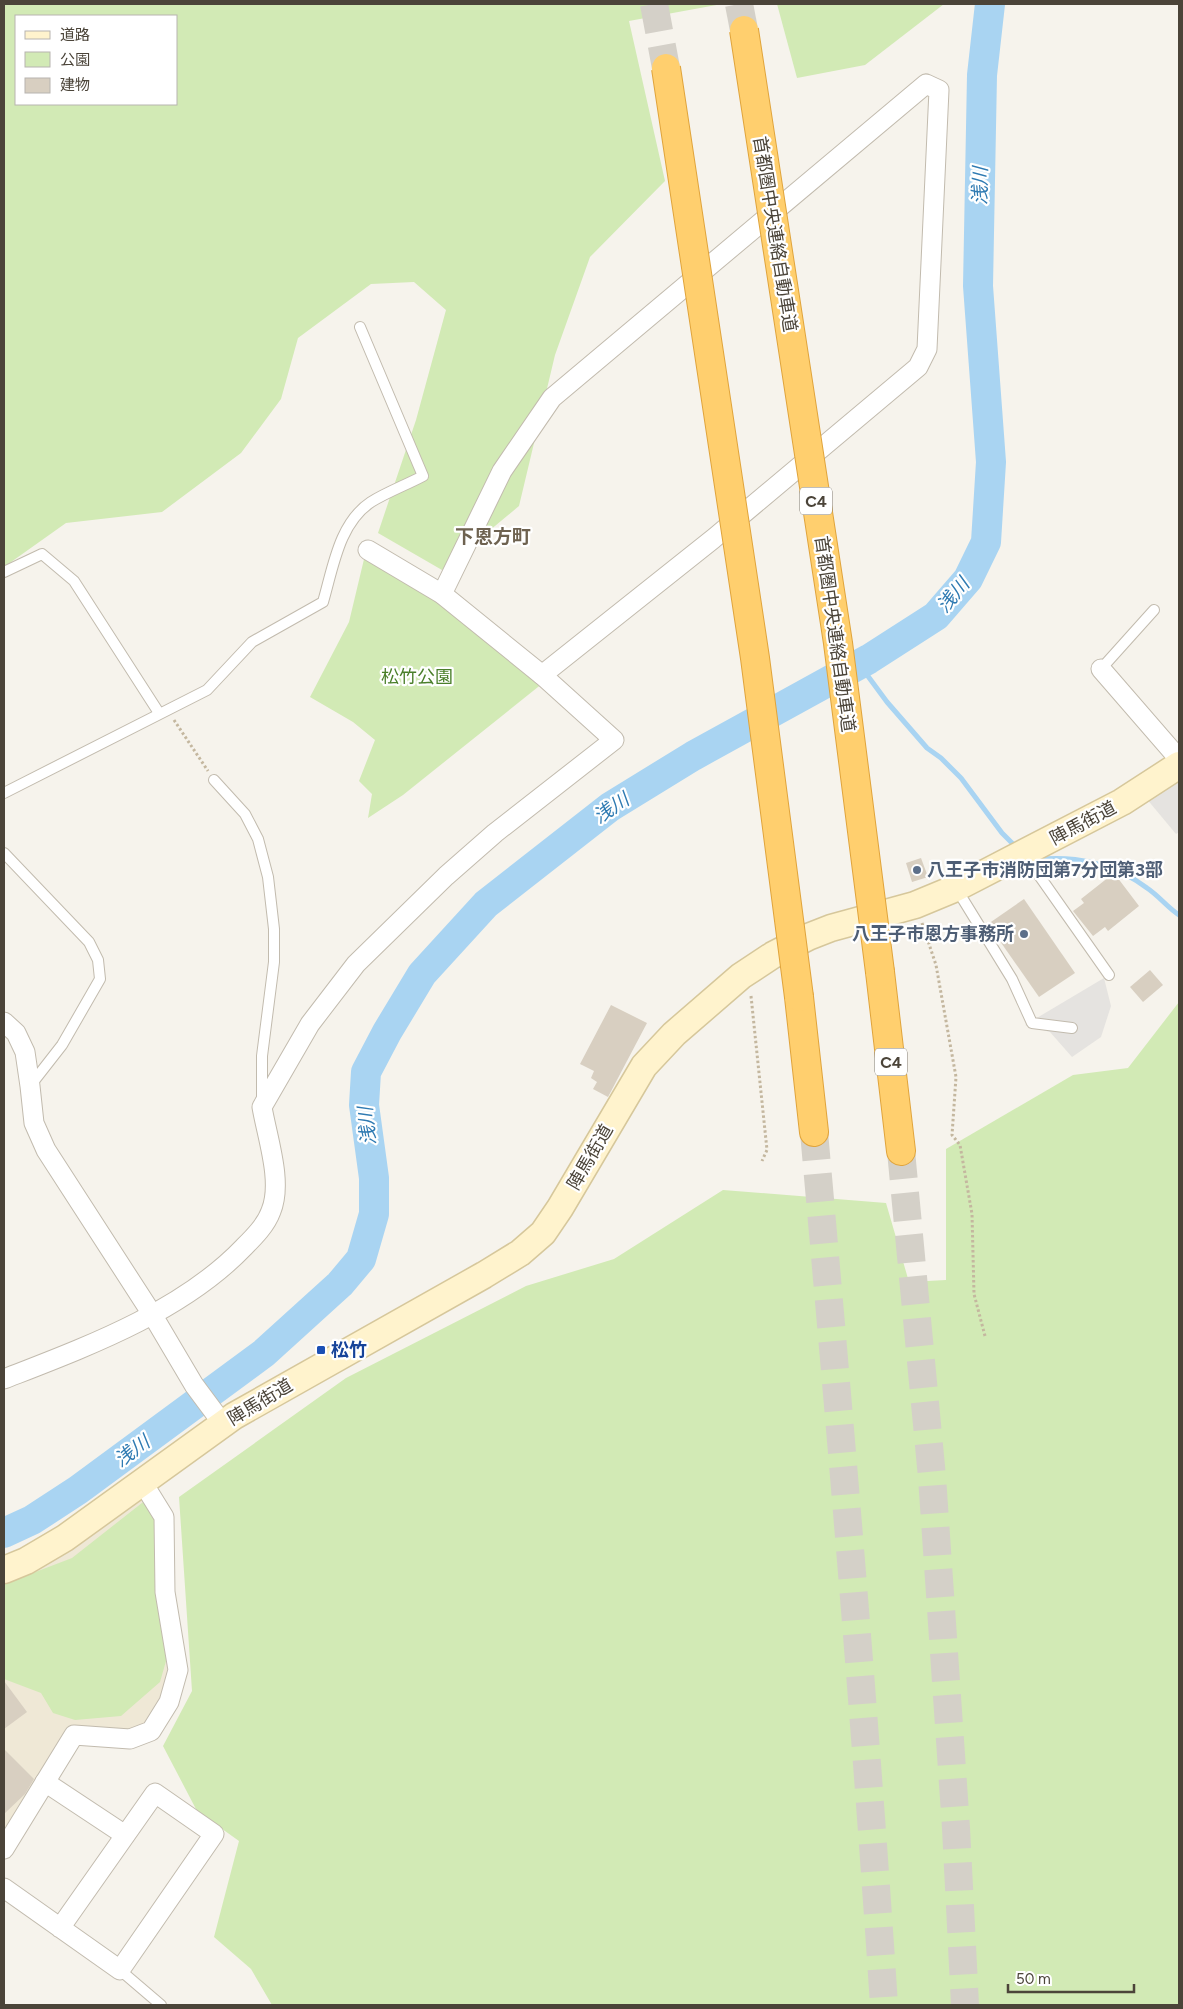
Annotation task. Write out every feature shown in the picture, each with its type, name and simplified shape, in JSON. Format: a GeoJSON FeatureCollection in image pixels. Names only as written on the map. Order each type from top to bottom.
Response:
{"type":"FeatureCollection","features":[{"type":"Feature","properties":{"kind":"highway","name":"首都圏中央連絡自動車道"},"geometry":{"type":"LineString","coordinates":[[744,30],[838,643],[901,1151]]}},
{"type":"Feature","properties":{"kind":"highway"},"geometry":{"type":"LineString","coordinates":[[666,68],[756,658],[799,997],[814,1132]]}},
{"type":"Feature","properties":{"kind":"main road","name":"陣馬街道"},"geometry":{"type":"LineString","coordinates":[[4,1570],[48,1549],[143,1483],[219,1420],[243,1411],[520,1253],[543,1233],[560,1208],[644,1066],[674,1034],[742,976],[772,955],[831,928],[916,905],[956,888],[1122,802],[1179,765]]}},
{"type":"Feature","properties":{"kind":"street"},"geometry":{"type":"LineString","coordinates":[[442,594],[502,471],[552,398],[926,84],[939,90],[927,349],[918,367],[683,563],[542,675]]}},
{"type":"Feature","properties":{"kind":"street"},"geometry":{"type":"LineString","coordinates":[[4,1379],[91,1346],[152,1314],[224,1268],[253,1238],[271,1212],[275,1197],[275,1175],[262,1107],[310,1024],[356,964],[446,876],[495,833],[614,740],[542,675],[442,594],[368,550]]}},
{"type":"Feature","properties":{"kind":"street"},"geometry":{"type":"LineString","coordinates":[[1101,669],[1179,759]]}},
{"type":"Feature","properties":{"kind":"street"},"geometry":{"type":"LineString","coordinates":[[4,1022],[16,1033],[24,1052],[34,1123],[46,1150],[152,1314],[194,1385],[219,1420]]}},
{"type":"Feature","properties":{"kind":"street"},"geometry":{"type":"LineString","coordinates":[[4,1849],[74,1735],[130,1739],[151,1731],[168,1702],[178,1670],[165,1592],[164,1517],[143,1483]]}},
{"type":"Feature","properties":{"kind":"street"},"geometry":{"type":"LineString","coordinates":[[45,1782],[125,1835]]}},
{"type":"Feature","properties":{"kind":"street"},"geometry":{"type":"LineString","coordinates":[[4,1888],[60,1928],[120,1970],[214,1834],[155,1793],[60,1928]]}},
{"type":"Feature","properties":{"kind":"lane"},"geometry":{"type":"LineString","coordinates":[[4,793],[207,690],[252,642],[323,602],[344,533],[354,518],[370,503],[423,476],[360,326]]}},
{"type":"Feature","properties":{"kind":"lane"},"geometry":{"type":"LineString","coordinates":[[4,572],[42,554],[74,581],[163,711]]}},
{"type":"Feature","properties":{"kind":"lane"},"geometry":{"type":"LineString","coordinates":[[1101,669],[1154,610]]}},
{"type":"Feature","properties":{"kind":"lane"},"geometry":{"type":"LineString","coordinates":[[214,780],[245,814],[258,839],[268,876],[274,929],[274,954],[262,1056],[260,1083],[262,1107]]}},
{"type":"Feature","properties":{"kind":"lane"},"geometry":{"type":"LineString","coordinates":[[4,853],[89,942],[98,960],[100,979],[62,1045],[30,1086]]}},
{"type":"Feature","properties":{"kind":"lane"},"geometry":{"type":"LineString","coordinates":[[1024,854],[1109,975]]}},
{"type":"Feature","properties":{"kind":"lane"},"geometry":{"type":"LineString","coordinates":[[956,888],[1012,979],[1032,1023],[1072,1028]]}},
{"type":"Feature","properties":{"kind":"lane"},"geometry":{"type":"LineString","coordinates":[[120,1970],[161,2005]]}},
{"type":"Feature","properties":{"kind":"path"},"geometry":{"type":"LineString","coordinates":[[163,711],[214,780]]}},
{"type":"Feature","properties":{"kind":"path"},"geometry":{"type":"LineString","coordinates":[[916,905],[936,964],[956,1077],[952,1135],[960,1145],[970,1204],[974,1294],[985,1336]]}},
{"type":"Feature","properties":{"kind":"path"},"geometry":{"type":"LineString","coordinates":[[742,976],[752,1004],[767,1150],[762,1161]]}},
{"type":"Feature","properties":{"kind":"shaded area"},"geometry":{"type":"Polygon","coordinates":[[[1174,775],[1179,780],[1179,832],[1176,834],[1146,798],[1174,775]]]}},
{"type":"Feature","properties":{"kind":"shaded area"},"geometry":{"type":"Polygon","coordinates":[[[1104,978],[1111,1006],[1101,1037],[1072,1057],[1050,1032],[1025,1025],[1104,978]]]}},
{"type":"Feature","properties":{"kind":"shaded area"},"geometry":{"type":"Polygon","coordinates":[[[147,1490],[178,1670],[151,1731],[74,1735],[4,1849],[4,1573],[147,1490]]]}},
{"type":"Feature","properties":{"kind":"green space"},"geometry":{"type":"Polygon","coordinates":[[[4,4],[722,4],[629,21],[665,181],[590,257],[555,355],[519,506],[442,570],[378,533],[416,420],[446,310],[414,282],[371,284],[298,338],[281,399],[241,453],[162,512],[66,523],[4,567],[4,4]]]}},
{"type":"Feature","properties":{"kind":"green space"},"geometry":{"type":"Polygon","coordinates":[[[777,4],[944,4],[865,65],[797,78],[777,4]]]}},
{"type":"Feature","properties":{"kind":"green space","name":"松竹公園"},"geometry":{"type":"Polygon","coordinates":[[[365,555],[438,598],[543,683],[403,795],[368,818],[372,794],[359,781],[375,740],[353,722],[310,697],[349,622],[365,555]]]}},
{"type":"Feature","properties":{"kind":"green space"},"geometry":{"type":"Polygon","coordinates":[[[1179,1002],[1179,2005],[272,2005],[251,1969],[214,1937],[239,1841],[197,1811],[163,1746],[192,1691],[179,1497],[346,1378],[526,1286],[614,1259],[723,1190],[886,1203],[909,1282],[946,1280],[946,1149],[1073,1075],[1128,1068],[1179,1002]]]}},
{"type":"Feature","properties":{"kind":"green space"},"geometry":{"type":"Polygon","coordinates":[[[147,1499],[158,1524],[168,1654],[160,1682],[121,1716],[75,1720],[53,1713],[41,1693],[4,1679],[4,1584],[72,1558],[147,1499]]]}},
{"type":"Feature","properties":{"kind":"building","name":"八王子市消防団第7分団第3部"},"geometry":{"type":"Polygon","coordinates":[[[921,858],[928,877],[912,882],[906,863],[921,858]]]}},
{"type":"Feature","properties":{"kind":"building"},"geometry":{"type":"Polygon","coordinates":[[[1114,873],[1139,906],[1108,931],[1105,927],[1093,936],[1073,911],[1084,903],[1081,899],[1114,873]]]}},
{"type":"Feature","properties":{"kind":"building"},"geometry":{"type":"Polygon","coordinates":[[[1024,899],[1075,973],[1039,997],[988,924],[1024,899]]]}},
{"type":"Feature","properties":{"kind":"building"},"geometry":{"type":"Polygon","coordinates":[[[1150,970],[1163,985],[1143,1002],[1130,987],[1150,970]]]}},
{"type":"Feature","properties":{"kind":"building"},"geometry":{"type":"Polygon","coordinates":[[[611,1005],[647,1023],[608,1097],[593,1089],[597,1082],[591,1078],[594,1071],[580,1064],[611,1005]]]}},
{"type":"Feature","properties":{"kind":"building"},"geometry":{"type":"Polygon","coordinates":[[[4,1681],[27,1712],[4,1729],[4,1681]]]}},
{"type":"Feature","properties":{"kind":"building"},"geometry":{"type":"Polygon","coordinates":[[[4,1749],[34,1779],[25,1794],[4,1814],[4,1749]]]}},
{"type":"Feature","properties":{"kind":"waterway","name":"浅川"},"geometry":{"type":"LineString","coordinates":[[4,1533],[32,1520],[78,1490],[264,1353],[340,1284],[361,1259],[374,1214],[374,1178],[364,1105],[366,1072],[387,1032],[422,974],[486,904],[610,807],[693,756],[869,659],[936,616],[968,579],[986,542],[991,462],[978,286],[982,75],[990,4]]}},
{"type":"Feature","properties":{"kind":"waterway"},"geometry":{"type":"LineString","coordinates":[[859,664],[887,702],[927,748],[941,758],[961,778],[1002,833],[1013,844]]}},
{"type":"Feature","properties":{"kind":"waterway"},"geometry":{"type":"LineString","coordinates":[[1034,860],[1079,860],[1121,872],[1151,891],[1179,915]]}},
{"type":"Feature","properties":{"kind":"tunnel"},"geometry":{"type":"LineString","coordinates":[[654,4],[666,68]]}},
{"type":"Feature","properties":{"kind":"tunnel"},"geometry":{"type":"LineString","coordinates":[[739,4],[744,30]]}},
{"type":"Feature","properties":{"kind":"tunnel"},"geometry":{"type":"LineString","coordinates":[[814,1132],[852,1569],[884,2005]]}},
{"type":"Feature","properties":{"kind":"tunnel"},"geometry":{"type":"LineString","coordinates":[[901,1151],[932,1477],[956,1828],[965,2005]]}},
{"type":"Feature","properties":{"kind":"place","name":"八王子市消防団第7分団第3部"},"geometry":{"type":"Point","coordinates":[917,870]}},
{"type":"Feature","properties":{"kind":"place","name":"八王子市恩方事務所"},"geometry":{"type":"Point","coordinates":[1024,934]}},
{"type":"Feature","properties":{"kind":"place","name":"松竹"},"geometry":{"type":"Point","coordinates":[321,1350]}},
{"type":"Feature","properties":{"kind":"district","name":"下恩方町"},"geometry":{"type":"Point","coordinates":[493,536]}}]}
